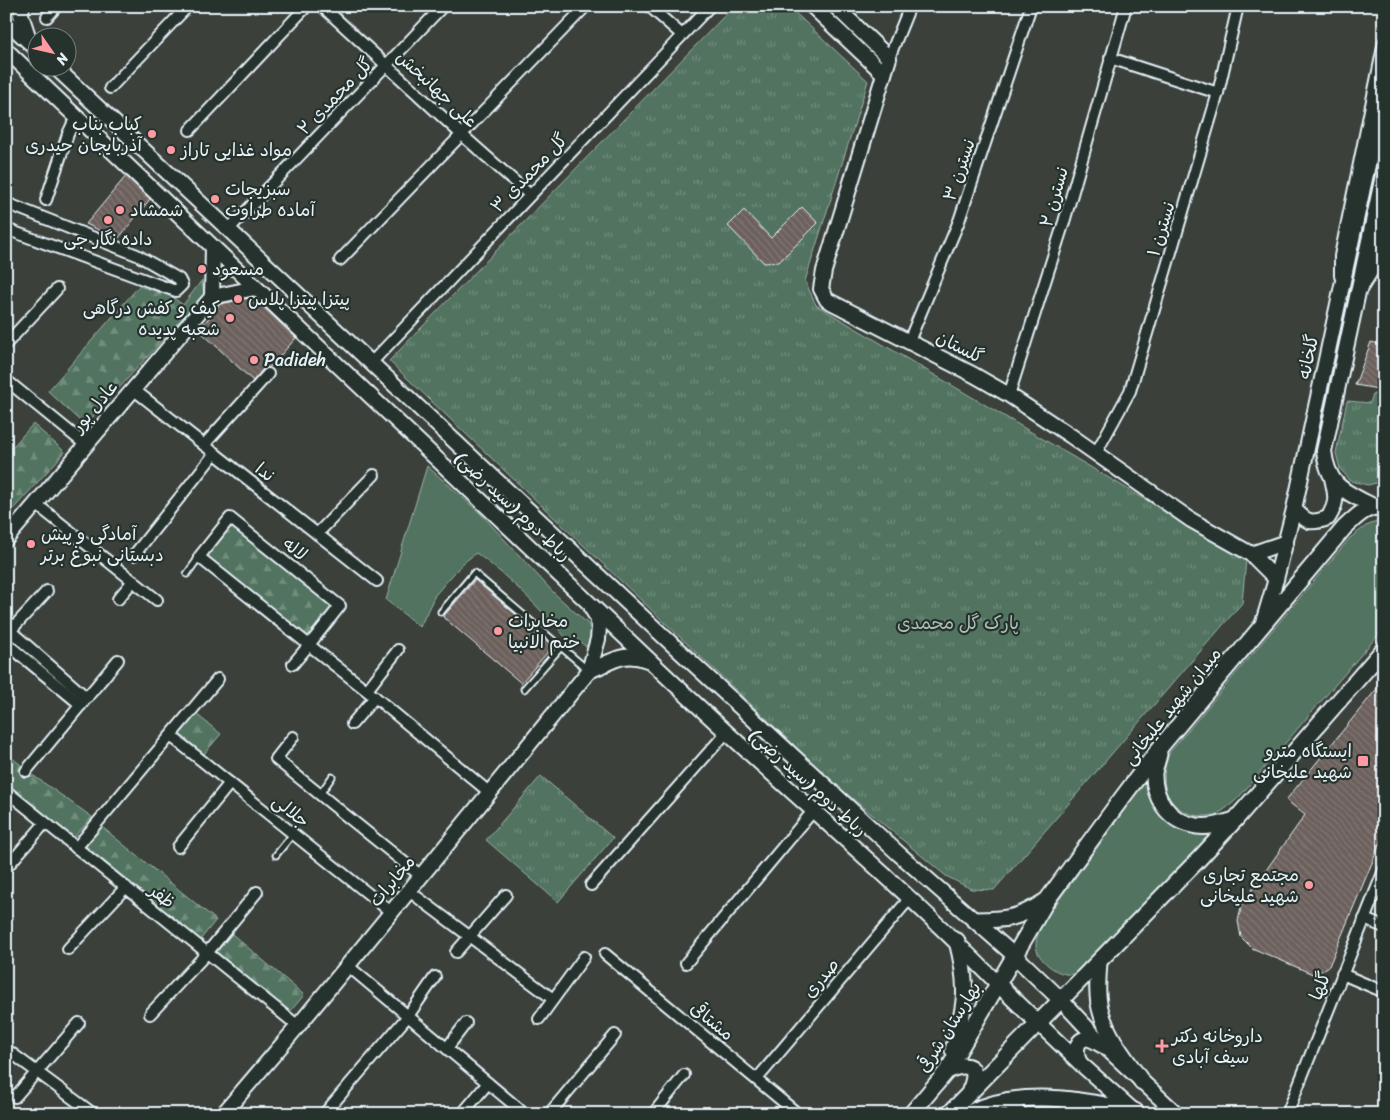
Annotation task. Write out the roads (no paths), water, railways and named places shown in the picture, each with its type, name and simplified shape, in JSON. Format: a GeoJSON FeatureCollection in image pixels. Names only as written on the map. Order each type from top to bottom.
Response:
{"type":"FeatureCollection","features":[{"type":"Feature","properties":{"kind":"main road"},"geometry":{"type":"LineString","coordinates":[[22,6],[21,15],[28,32]]}},
{"type":"Feature","properties":{"kind":"main road"},"geometry":{"type":"LineString","coordinates":[[812,6],[884,74]]}},
{"type":"Feature","properties":{"kind":"main road"},"geometry":{"type":"LineString","coordinates":[[835,6],[889,58]]}},
{"type":"Feature","properties":{"kind":"main road"},"geometry":{"type":"LineString","coordinates":[[6,20],[28,40]]}},
{"type":"Feature","properties":{"kind":"main road","name":"رباط دوم (سید رضی)"},"geometry":{"type":"LineString","coordinates":[[6,50],[726,733],[883,873],[957,942],[998,984]]}},
{"type":"Feature","properties":{"kind":"main road","name":"گلستان"},"geometry":{"type":"LineString","coordinates":[[889,58],[824,271],[821,289],[827,300],[974,374],[1009,395],[1191,520],[1251,554],[1276,579]]}},
{"type":"Feature","properties":{"kind":"main road","name":"رباط دوم (سید رضی)"},"geometry":{"type":"LineString","coordinates":[[67,78],[899,854],[1015,956]]}},
{"type":"Feature","properties":{"kind":"main road","name":"گلخانه"},"geometry":{"type":"LineString","coordinates":[[1261,628],[1294,509],[1384,90]]}},
{"type":"Feature","properties":{"kind":"main road"},"geometry":{"type":"LineString","coordinates":[[76,117],[92,101]]}},
{"type":"Feature","properties":{"kind":"main road","name":"گلخانه"},"geometry":{"type":"LineString","coordinates":[[1294,509],[1304,519],[1315,522],[1328,518],[1335,507],[1335,494],[1324,451],[1384,171]]}},
{"type":"Feature","properties":{"kind":"main road"},"geometry":{"type":"LineString","coordinates":[[213,247],[212,297],[255,288]]}},
{"type":"Feature","properties":{"kind":"main road","name":"عادل پور"},"geometry":{"type":"LineString","coordinates":[[6,539],[212,297]]}},
{"type":"Feature","properties":{"kind":"main road"},"geometry":{"type":"LineString","coordinates":[[1331,478],[1344,491],[1378,506]]}},
{"type":"Feature","properties":{"kind":"main road","name":"میدان شهید علیخانی"},"geometry":{"type":"LineString","coordinates":[[998,984],[1048,900],[1162,745],[1344,528],[1358,515],[1378,506]]}},
{"type":"Feature","properties":{"kind":"main road"},"geometry":{"type":"LineString","coordinates":[[1251,554],[1286,542]]}},
{"type":"Feature","properties":{"kind":"main road"},"geometry":{"type":"LineString","coordinates":[[589,671],[598,639],[599,627],[597,617],[590,604]]}},
{"type":"Feature","properties":{"kind":"main road"},"geometry":{"type":"LineString","coordinates":[[949,1114],[969,1091],[1099,962],[1235,820],[1384,649]]}},
{"type":"Feature","properties":{"kind":"main road"},"geometry":{"type":"LineString","coordinates":[[589,671],[625,656],[637,656],[650,661]]}},
{"type":"Feature","properties":{"kind":"main road","name":"مخابرات"},"geometry":{"type":"LineString","coordinates":[[222,1114],[298,1026],[589,671]]}},
{"type":"Feature","properties":{"kind":"main road"},"geometry":{"type":"LineString","coordinates":[[1162,745],[1154,771],[1155,788],[1164,807],[1173,818],[1193,826],[1215,826],[1235,820]]}},
{"type":"Feature","properties":{"kind":"main road"},"geometry":{"type":"LineString","coordinates":[[883,873],[892,870],[898,863],[899,854]]}},
{"type":"Feature","properties":{"kind":"main road"},"geometry":{"type":"LineString","coordinates":[[975,920],[1008,919],[1028,912],[1048,900]]}},
{"type":"Feature","properties":{"kind":"main road"},"geometry":{"type":"LineString","coordinates":[[947,1071],[965,1000],[964,967],[957,942]]}},
{"type":"Feature","properties":{"kind":"main road"},"geometry":{"type":"LineString","coordinates":[[1015,956],[1060,999],[1104,1046],[1177,1114]]}},
{"type":"Feature","properties":{"kind":"main road"},"geometry":{"type":"LineString","coordinates":[[1099,962],[1098,987],[1100,1011],[1108,1033],[1142,1082]]}},
{"type":"Feature","properties":{"kind":"main road"},"geometry":{"type":"LineString","coordinates":[[998,984],[1082,1065],[1136,1113]]}},
{"type":"Feature","properties":{"kind":"main road","name":"بهارستان شرقی"},"geometry":{"type":"LineString","coordinates":[[911,1114],[947,1071],[998,984]]}},
{"type":"Feature","properties":{"kind":"main road"},"geometry":{"type":"LineString","coordinates":[[1082,1065],[1077,1057],[1076,1050],[1080,1042],[1090,1039],[1104,1046]]}},
{"type":"Feature","properties":{"kind":"main road"},"geometry":{"type":"LineString","coordinates":[[947,1071],[957,1066],[966,1065],[971,1068],[974,1080],[969,1091]]}},
{"type":"Feature","properties":{"kind":"main road"},"geometry":{"type":"LineString","coordinates":[[967,1114],[1050,1098],[1076,1100],[1105,1110],[1136,1113]]}},
{"type":"Feature","properties":{"kind":"main road"},"geometry":{"type":"LineString","coordinates":[[1065,1114],[1076,1100]]}},
{"type":"Feature","properties":{"kind":"main road"},"geometry":{"type":"LineString","coordinates":[[1008,1107],[1019,1114]]}},
{"type":"Feature","properties":{"kind":"street"},"geometry":{"type":"LineString","coordinates":[[47,17],[57,6]]}},
{"type":"Feature","properties":{"kind":"street"},"geometry":{"type":"LineString","coordinates":[[110,88],[188,6]]}},
{"type":"Feature","properties":{"kind":"street"},"geometry":{"type":"LineString","coordinates":[[190,130],[307,6]]}},
{"type":"Feature","properties":{"kind":"street","name":"علی جهانبخش"},"geometry":{"type":"LineString","coordinates":[[322,6],[530,195]]}},
{"type":"Feature","properties":{"kind":"street","name":"گل محمدی ۲"},"geometry":{"type":"LineString","coordinates":[[229,229],[444,6]]}},
{"type":"Feature","properties":{"kind":"street"},"geometry":{"type":"LineString","coordinates":[[340,260],[586,6]]}},
{"type":"Feature","properties":{"kind":"street"},"geometry":{"type":"LineString","coordinates":[[650,6],[682,35]]}},
{"type":"Feature","properties":{"kind":"street","name":"گل محمدی ۳"},"geometry":{"type":"LineString","coordinates":[[371,362],[710,6]]}},
{"type":"Feature","properties":{"kind":"street"},"geometry":{"type":"LineString","coordinates":[[889,58],[910,6]]}},
{"type":"Feature","properties":{"kind":"street","name":"نسترن ۳"},"geometry":{"type":"LineString","coordinates":[[909,342],[959,221],[1031,6]]}},
{"type":"Feature","properties":{"kind":"street","name":"نسترن ۲"},"geometry":{"type":"LineString","coordinates":[[1009,395],[1064,222],[1126,6]]}},
{"type":"Feature","properties":{"kind":"street","name":"نسترن ۱"},"geometry":{"type":"LineString","coordinates":[[1096,453],[1130,391],[1218,93],[1238,6]]}},
{"type":"Feature","properties":{"kind":"street"},"geometry":{"type":"LineString","coordinates":[[1340,295],[1340,256],[1384,42]]}},
{"type":"Feature","properties":{"kind":"street"},"geometry":{"type":"LineString","coordinates":[[1110,58],[1218,93]]}},
{"type":"Feature","properties":{"kind":"street"},"geometry":{"type":"LineString","coordinates":[[46,200],[68,134],[76,117]]}},
{"type":"Feature","properties":{"kind":"street"},"geometry":{"type":"LineString","coordinates":[[6,203],[136,255],[179,279],[182,285],[176,291],[6,229]]}},
{"type":"Feature","properties":{"kind":"street"},"geometry":{"type":"LineString","coordinates":[[1356,297],[1374,269],[1384,224]]}},
{"type":"Feature","properties":{"kind":"street"},"geometry":{"type":"LineString","coordinates":[[6,344],[57,289]]}},
{"type":"Feature","properties":{"kind":"street"},"geometry":{"type":"LineString","coordinates":[[204,445],[268,374]]}},
{"type":"Feature","properties":{"kind":"street"},"geometry":{"type":"LineString","coordinates":[[6,380],[86,445]]}},
{"type":"Feature","properties":{"kind":"street","name":"ندا"},"geometry":{"type":"LineString","coordinates":[[134,389],[377,581]]}},
{"type":"Feature","properties":{"kind":"street"},"geometry":{"type":"LineString","coordinates":[[134,555],[215,453]]}},
{"type":"Feature","properties":{"kind":"street"},"geometry":{"type":"LineString","coordinates":[[317,534],[374,475]]}},
{"type":"Feature","properties":{"kind":"street"},"geometry":{"type":"LineString","coordinates":[[36,504],[157,600]]}},
{"type":"Feature","properties":{"kind":"street","name":"لاله"},"geometry":{"type":"LineString","coordinates":[[199,557],[230,518],[340,606],[293,664]]}},
{"type":"Feature","properties":{"kind":"street"},"geometry":{"type":"LineString","coordinates":[[199,557],[371,693],[490,793]]}},
{"type":"Feature","properties":{"kind":"street"},"geometry":{"type":"LineString","coordinates":[[118,599],[133,581]]}},
{"type":"Feature","properties":{"kind":"street"},"geometry":{"type":"LineString","coordinates":[[48,591],[8,629],[84,701]]}},
{"type":"Feature","properties":{"kind":"street"},"geometry":{"type":"LineString","coordinates":[[6,643],[84,701]]}},
{"type":"Feature","properties":{"kind":"street"},"geometry":{"type":"LineString","coordinates":[[352,724],[398,650]]}},
{"type":"Feature","properties":{"kind":"street"},"geometry":{"type":"LineString","coordinates":[[26,771],[118,660]]}},
{"type":"Feature","properties":{"kind":"street"},"geometry":{"type":"LineString","coordinates":[[76,848],[218,679]]}},
{"type":"Feature","properties":{"kind":"street"},"geometry":{"type":"LineString","coordinates":[[592,886],[726,733]]}},
{"type":"Feature","properties":{"kind":"street","name":"جلالی"},"geometry":{"type":"LineString","coordinates":[[170,736],[391,912]]}},
{"type":"Feature","properties":{"kind":"street"},"geometry":{"type":"LineString","coordinates":[[293,737],[276,759],[421,876]]}},
{"type":"Feature","properties":{"kind":"street"},"geometry":{"type":"LineString","coordinates":[[178,848],[230,783]]}},
{"type":"Feature","properties":{"kind":"street","name":"ظفر"},"geometry":{"type":"LineString","coordinates":[[6,792],[298,1026]]}},
{"type":"Feature","properties":{"kind":"street"},"geometry":{"type":"LineString","coordinates":[[686,963],[813,811]]}},
{"type":"Feature","properties":{"kind":"street"},"geometry":{"type":"LineString","coordinates":[[6,868],[45,823]]}},
{"type":"Feature","properties":{"kind":"street","name":"گلها"},"geometry":{"type":"LineString","coordinates":[[1287,1114],[1383,875]]}},
{"type":"Feature","properties":{"kind":"street"},"geometry":{"type":"LineString","coordinates":[[68,949],[126,887]]}},
{"type":"Feature","properties":{"kind":"street"},"geometry":{"type":"LineString","coordinates":[[409,891],[553,999]]}},
{"type":"Feature","properties":{"kind":"street"},"geometry":{"type":"LineString","coordinates":[[150,1014],[207,953],[257,892]]}},
{"type":"Feature","properties":{"kind":"street"},"geometry":{"type":"LineString","coordinates":[[456,952],[506,895]]}},
{"type":"Feature","properties":{"kind":"street","name":"صدری"},"geometry":{"type":"LineString","coordinates":[[757,1079],[910,898]]}},
{"type":"Feature","properties":{"kind":"street"},"geometry":{"type":"LineString","coordinates":[[1364,919],[1384,927]]}},
{"type":"Feature","properties":{"kind":"street","name":"مشتاقی"},"geometry":{"type":"LineString","coordinates":[[605,954],[798,1114]]}},
{"type":"Feature","properties":{"kind":"street"},"geometry":{"type":"LineString","coordinates":[[539,1019],[584,957]]}},
{"type":"Feature","properties":{"kind":"street"},"geometry":{"type":"LineString","coordinates":[[348,965],[525,1114]]}},
{"type":"Feature","properties":{"kind":"street"},"geometry":{"type":"LineString","coordinates":[[1342,974],[1384,992]]}},
{"type":"Feature","properties":{"kind":"street"},"geometry":{"type":"LineString","coordinates":[[324,1114],[408,1016],[435,977]]}},
{"type":"Feature","properties":{"kind":"street"},"geometry":{"type":"LineString","coordinates":[[15,1097],[79,1023]]}},
{"type":"Feature","properties":{"kind":"street"},"geometry":{"type":"LineString","coordinates":[[447,1048],[466,1023]]}},
{"type":"Feature","properties":{"kind":"street"},"geometry":{"type":"LineString","coordinates":[[549,1114],[615,1035]]}},
{"type":"Feature","properties":{"kind":"street"},"geometry":{"type":"LineString","coordinates":[[6,1049],[91,1112]]}},
{"type":"Feature","properties":{"kind":"street"},"geometry":{"type":"LineString","coordinates":[[653,1114],[684,1075]]}},
{"type":"Feature","properties":{"kind":"street"},"geometry":{"type":"LineString","coordinates":[[462,1114],[488,1083]]}},
{"type":"Feature","properties":{"kind":"lane","name":"لاله"},"geometry":{"type":"LineString","coordinates":[[187,574],[199,557]]}},
{"type":"Feature","properties":{"kind":"lane"},"geometry":{"type":"LineString","coordinates":[[441,612],[474,573],[589,671]]}},
{"type":"Feature","properties":{"kind":"lane"},"geometry":{"type":"LineString","coordinates":[[524,689],[561,647]]}},
{"type":"Feature","properties":{"kind":"lane"},"geometry":{"type":"LineString","coordinates":[[320,795],[332,777]]}},
{"type":"Feature","properties":{"kind":"lane"},"geometry":{"type":"LineString","coordinates":[[276,855],[293,834]]}},
{"type":"Feature","properties":{"kind":"place","name":"کباب بناب آذربایجان حیدری"},"geometry":{"type":"Point","coordinates":[152,134]}},
{"type":"Feature","properties":{"kind":"place","name":"مواد غذایی تاراز"},"geometry":{"type":"Point","coordinates":[171,150]}},
{"type":"Feature","properties":{"kind":"place","name":"سبزیجات آماده طراوت"},"geometry":{"type":"Point","coordinates":[215,199]}},
{"type":"Feature","properties":{"kind":"place","name":"شمشاد"},"geometry":{"type":"Point","coordinates":[120,210]}},
{"type":"Feature","properties":{"kind":"place","name":"داده نگار جی"},"geometry":{"type":"Point","coordinates":[108,220]}},
{"type":"Feature","properties":{"kind":"place","name":"مسعود"},"geometry":{"type":"Point","coordinates":[202,269]}},
{"type":"Feature","properties":{"kind":"place","name":"پیتزا پیتزا پلاس"},"geometry":{"type":"Point","coordinates":[238,299]}},
{"type":"Feature","properties":{"kind":"place","name":"کیف و کفش درگاهی شعبه پدیده"},"geometry":{"type":"Point","coordinates":[230,318]}},
{"type":"Feature","properties":{"kind":"place","name":"Padideh"},"geometry":{"type":"Point","coordinates":[254,360]}},
{"type":"Feature","properties":{"kind":"place","name":"آمادگی و پیش دبستانی نبوغ برتر"},"geometry":{"type":"Point","coordinates":[31,544]}},
{"type":"Feature","properties":{"kind":"place","name":"مخابرات ختم الانبیا"},"geometry":{"type":"Point","coordinates":[498,631]}},
{"type":"Feature","properties":{"kind":"place","name":"ایستگاه مترو شهید علیخانی"},"geometry":{"type":"Point","coordinates":[1363,761]}},
{"type":"Feature","properties":{"kind":"place","name":"مجتمع تجاری شهید علیخانی"},"geometry":{"type":"Point","coordinates":[1309,885]}},
{"type":"Feature","properties":{"kind":"place","name":"داروخانه دکتر سیف آبادی"},"geometry":{"type":"Point","coordinates":[1162,1046]}},
{"type":"Feature","properties":{"kind":"park label","name":"پارک گل محمدی"},"geometry":{"type":"Point","coordinates":[958,623]}}]}
